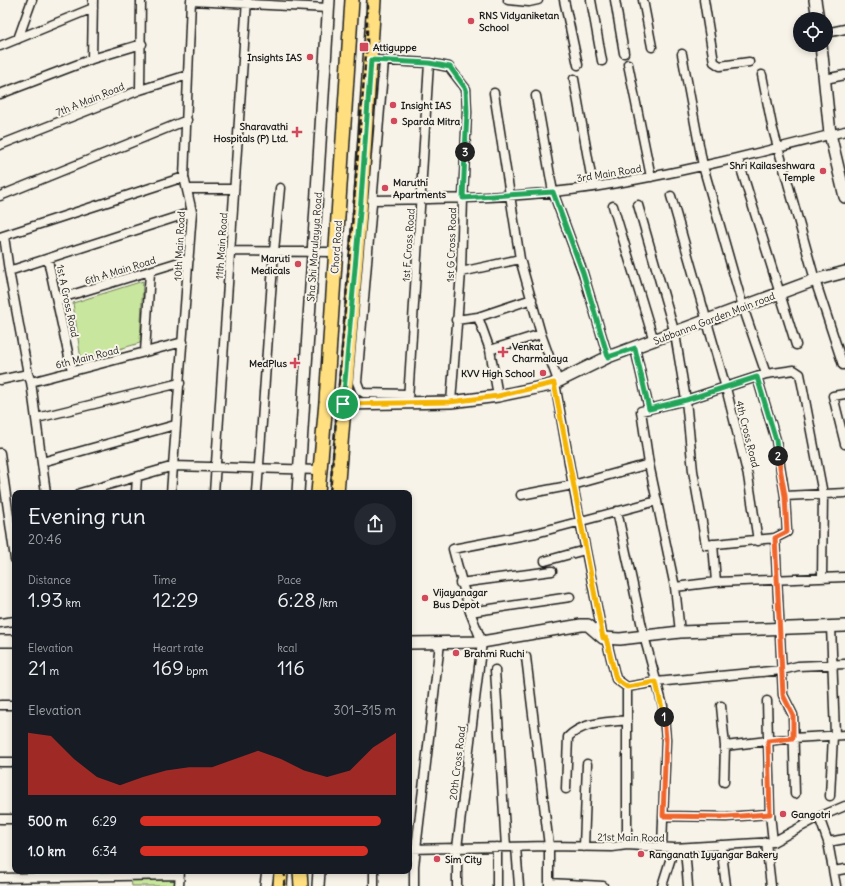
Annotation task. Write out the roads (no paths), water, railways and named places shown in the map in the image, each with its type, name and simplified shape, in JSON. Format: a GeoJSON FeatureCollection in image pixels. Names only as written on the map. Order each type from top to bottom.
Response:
{"type":"FeatureCollection","features":[{"type":"Feature","properties":{"kind":"main road","name":"Chord Road"},"geometry":{"type":"LineString","coordinates":[[318,490],[326,402],[352,0]]}},
{"type":"Feature","properties":{"kind":"main road","name":"Chord Road"},"geometry":{"type":"LineString","coordinates":[[337,490],[360,207],[374,0]]}},
{"type":"Feature","properties":{"kind":"main road"},"geometry":{"type":"LineString","coordinates":[[280,886],[281,874]]}},
{"type":"Feature","properties":{"kind":"main road"},"geometry":{"type":"LineString","coordinates":[[300,874],[301,886]]}},
{"type":"Feature","properties":{"kind":"street"},"geometry":{"type":"LineString","coordinates":[[18,39],[32,0]]}},
{"type":"Feature","properties":{"kind":"street"},"geometry":{"type":"LineString","coordinates":[[140,90],[142,44],[141,0]]}},
{"type":"Feature","properties":{"kind":"street"},"geometry":{"type":"LineString","coordinates":[[191,0],[329,4]]}},
{"type":"Feature","properties":{"kind":"street","name":"10th Main Road"},"geometry":{"type":"LineString","coordinates":[[171,490],[192,212],[184,177],[191,0]]}},
{"type":"Feature","properties":{"kind":"street"},"geometry":{"type":"LineString","coordinates":[[508,0],[529,2],[538,0]]}},
{"type":"Feature","properties":{"kind":"street"},"geometry":{"type":"LineString","coordinates":[[564,0],[578,65]]}},
{"type":"Feature","properties":{"kind":"street"},"geometry":{"type":"LineString","coordinates":[[590,0],[602,61]]}},
{"type":"Feature","properties":{"kind":"street"},"geometry":{"type":"LineString","coordinates":[[615,0],[624,53]]}},
{"type":"Feature","properties":{"kind":"street"},"geometry":{"type":"LineString","coordinates":[[643,0],[652,47]]}},
{"type":"Feature","properties":{"kind":"street"},"geometry":{"type":"LineString","coordinates":[[704,0],[714,62],[720,66],[749,62]]}},
{"type":"Feature","properties":{"kind":"street"},"geometry":{"type":"LineString","coordinates":[[815,0],[817,12]]}},
{"type":"Feature","properties":{"kind":"street","name":"11th Main Road"},"geometry":{"type":"LineString","coordinates":[[214,490],[247,1]]}},
{"type":"Feature","properties":{"kind":"street"},"geometry":{"type":"LineString","coordinates":[[0,46],[93,4],[92,59]]}},
{"type":"Feature","properties":{"kind":"street","name":"Sha Shi Marulayya Road"},"geometry":{"type":"LineString","coordinates":[[298,490],[329,4]]}},
{"type":"Feature","properties":{"kind":"street"},"geometry":{"type":"LineString","coordinates":[[833,32],[845,29]]}},
{"type":"Feature","properties":{"kind":"street"},"geometry":{"type":"LineString","coordinates":[[0,94],[92,59],[142,44]]}},
{"type":"Feature","properties":{"kind":"street"},"geometry":{"type":"LineString","coordinates":[[822,52],[830,134],[845,194]]}},
{"type":"Feature","properties":{"kind":"street"},"geometry":{"type":"LineString","coordinates":[[682,54],[703,166],[743,307],[766,374]]}},
{"type":"Feature","properties":{"kind":"street","name":"1st G Cross Road"},"geometry":{"type":"LineString","coordinates":[[371,60],[429,63],[450,67],[466,89],[467,112],[461,272],[450,402]]}},
{"type":"Feature","properties":{"kind":"street"},"geometry":{"type":"LineString","coordinates":[[384,61],[357,382],[360,390],[364,393],[408,399]]}},
{"type":"Feature","properties":{"kind":"street","name":"1st F Cross Road"},"geometry":{"type":"LineString","coordinates":[[408,399],[422,199],[429,63]]}},
{"type":"Feature","properties":{"kind":"street"},"geometry":{"type":"LineString","coordinates":[[628,64],[650,176]]}},
{"type":"Feature","properties":{"kind":"street","name":"7th A Main Road"},"geometry":{"type":"LineString","coordinates":[[0,146],[140,90],[188,75]]}},
{"type":"Feature","properties":{"kind":"street"},"geometry":{"type":"LineString","coordinates":[[762,75],[779,148],[815,280],[843,365],[845,364]]}},
{"type":"Feature","properties":{"kind":"street"},"geometry":{"type":"LineString","coordinates":[[825,79],[845,75]]}},
{"type":"Feature","properties":{"kind":"street"},"geometry":{"type":"LineString","coordinates":[[574,80],[593,187]]}},
{"type":"Feature","properties":{"kind":"street"},"geometry":{"type":"LineString","coordinates":[[494,94],[520,259],[556,382],[580,521],[605,638],[616,679],[627,687],[656,682],[782,670],[798,666],[845,664]]}},
{"type":"Feature","properties":{"kind":"street"},"geometry":{"type":"LineString","coordinates":[[536,96],[553,192],[583,273],[608,357]]}},
{"type":"Feature","properties":{"kind":"street"},"geometry":{"type":"LineString","coordinates":[[0,196],[187,120]]}},
{"type":"Feature","properties":{"kind":"street","name":"3rd Main Road"},"geometry":{"type":"LineString","coordinates":[[372,200],[463,198],[553,192],[593,187],[703,166],[845,131]]}},
{"type":"Feature","properties":{"kind":"street"},"geometry":{"type":"LineString","coordinates":[[738,158],[796,345]]}},
{"type":"Feature","properties":{"kind":"street"},"geometry":{"type":"LineString","coordinates":[[46,490],[37,418],[2,237],[184,177]]}},
{"type":"Feature","properties":{"kind":"street"},"geometry":{"type":"LineString","coordinates":[[257,490],[274,251],[280,188]]}},
{"type":"Feature","properties":{"kind":"street"},"geometry":{"type":"LineString","coordinates":[[186,189],[234,189]]}},
{"type":"Feature","properties":{"kind":"street","name":"4th Cross Road"},"geometry":{"type":"LineString","coordinates":[[671,196],[726,388],[748,476],[758,541]]}},
{"type":"Feature","properties":{"kind":"street"},"geometry":{"type":"LineString","coordinates":[[638,205],[674,334],[686,400],[693,471],[706,545],[758,541],[775,538],[787,532],[785,496],[776,440],[757,377]]}},
{"type":"Feature","properties":{"kind":"street"},"geometry":{"type":"LineString","coordinates":[[614,206],[654,341]]}},
{"type":"Feature","properties":{"kind":"street"},"geometry":{"type":"LineString","coordinates":[[9,271],[48,260],[192,212]]}},
{"type":"Feature","properties":{"kind":"street"},"geometry":{"type":"LineString","coordinates":[[230,251],[336,252]]}},
{"type":"Feature","properties":{"kind":"street","name":"6th A Main Road"},"geometry":{"type":"LineString","coordinates":[[58,299],[189,259]]}},
{"type":"Feature","properties":{"kind":"street"},"geometry":{"type":"LineString","coordinates":[[461,272],[520,259]]}},
{"type":"Feature","properties":{"kind":"street","name":"1st A Cross Road"},"geometry":{"type":"LineString","coordinates":[[48,260],[58,299],[72,371]]}},
{"type":"Feature","properties":{"kind":"street"},"geometry":{"type":"LineString","coordinates":[[145,352],[150,272]]}},
{"type":"Feature","properties":{"kind":"street","name":"Subbanna Garden Main road"},"geometry":{"type":"LineString","coordinates":[[326,402],[343,404],[408,399],[450,402],[498,396],[556,382],[608,357],[707,322],[815,280],[845,272]]}},
{"type":"Feature","properties":{"kind":"street"},"geometry":{"type":"LineString","coordinates":[[456,320],[478,317],[532,299]]}},
{"type":"Feature","properties":{"kind":"street"},"geometry":{"type":"LineString","coordinates":[[478,317],[490,350],[498,396]]}},
{"type":"Feature","properties":{"kind":"street"},"geometry":{"type":"LineString","coordinates":[[490,350],[541,334]]}},
{"type":"Feature","properties":{"kind":"street","name":"6th Main Road"},"geometry":{"type":"LineString","coordinates":[[0,380],[29,378],[72,371],[183,342]]}},
{"type":"Feature","properties":{"kind":"street"},"geometry":{"type":"LineString","coordinates":[[635,348],[649,409]]}},
{"type":"Feature","properties":{"kind":"street"},"geometry":{"type":"LineString","coordinates":[[680,632],[675,587],[649,464],[641,411],[686,400],[766,374],[794,370],[800,374],[823,494],[822,578]]}},
{"type":"Feature","properties":{"kind":"street"},"geometry":{"type":"LineString","coordinates":[[37,418],[180,383]]}},
{"type":"Feature","properties":{"kind":"street"},"geometry":{"type":"LineString","coordinates":[[845,394],[833,396],[844,430],[845,444]]}},
{"type":"Feature","properties":{"kind":"street"},"geometry":{"type":"LineString","coordinates":[[42,462],[176,425]]}},
{"type":"Feature","properties":{"kind":"street"},"geometry":{"type":"LineString","coordinates":[[0,453],[1,471],[12,540]]}},
{"type":"Feature","properties":{"kind":"street"},"geometry":{"type":"LineString","coordinates":[[521,495],[573,485],[649,464]]}},
{"type":"Feature","properties":{"kind":"street"},"geometry":{"type":"LineString","coordinates":[[92,490],[174,466],[300,468],[320,470]]}},
{"type":"Feature","properties":{"kind":"street"},"geometry":{"type":"LineString","coordinates":[[136,477],[136,490]]}},
{"type":"Feature","properties":{"kind":"street"},"geometry":{"type":"LineString","coordinates":[[785,496],[845,493]]}},
{"type":"Feature","properties":{"kind":"street"},"geometry":{"type":"LineString","coordinates":[[482,642],[460,583],[453,550],[536,532],[657,501]]}},
{"type":"Feature","properties":{"kind":"street"},"geometry":{"type":"LineString","coordinates":[[617,511],[644,636],[663,706],[665,726],[662,847]]}},
{"type":"Feature","properties":{"kind":"street"},"geometry":{"type":"LineString","coordinates":[[775,538],[783,695],[793,715],[796,794]]}},
{"type":"Feature","properties":{"kind":"street"},"geometry":{"type":"LineString","coordinates":[[714,544],[716,582]]}},
{"type":"Feature","properties":{"kind":"street"},"geometry":{"type":"LineString","coordinates":[[545,561],[586,550]]}},
{"type":"Feature","properties":{"kind":"street"},"geometry":{"type":"LineString","coordinates":[[460,583],[552,572]]}},
{"type":"Feature","properties":{"kind":"street"},"geometry":{"type":"LineString","coordinates":[[675,587],[716,582],[776,581],[845,577]]}},
{"type":"Feature","properties":{"kind":"street"},"geometry":{"type":"LineString","coordinates":[[470,612],[570,597]]}},
{"type":"Feature","properties":{"kind":"street"},"geometry":{"type":"LineString","coordinates":[[0,623],[12,621]]}},
{"type":"Feature","properties":{"kind":"street"},"geometry":{"type":"LineString","coordinates":[[412,643],[482,642],[581,625],[588,626],[605,638],[680,632],[845,626]]}},
{"type":"Feature","properties":{"kind":"street"},"geometry":{"type":"LineString","coordinates":[[830,796],[834,735],[832,626]]}},
{"type":"Feature","properties":{"kind":"street"},"geometry":{"type":"LineString","coordinates":[[0,641],[12,641]]}},
{"type":"Feature","properties":{"kind":"street","name":"20th Cross Road"},"geometry":{"type":"LineString","coordinates":[[457,886],[457,848],[482,642]]}},
{"type":"Feature","properties":{"kind":"street"},"geometry":{"type":"LineString","coordinates":[[414,886],[413,849],[440,643]]}},
{"type":"Feature","properties":{"kind":"street"},"geometry":{"type":"LineString","coordinates":[[526,657],[549,846],[549,884],[603,886]]}},
{"type":"Feature","properties":{"kind":"street"},"geometry":{"type":"LineString","coordinates":[[495,670],[506,847]]}},
{"type":"Feature","properties":{"kind":"street"},"geometry":{"type":"LineString","coordinates":[[627,687],[627,846]]}},
{"type":"Feature","properties":{"kind":"street"},"geometry":{"type":"LineString","coordinates":[[767,701],[771,886]]}},
{"type":"Feature","properties":{"kind":"street"},"geometry":{"type":"LineString","coordinates":[[0,705],[12,705]]}},
{"type":"Feature","properties":{"kind":"street"},"geometry":{"type":"LineString","coordinates":[[721,706],[725,746],[724,782]]}},
{"type":"Feature","properties":{"kind":"street"},"geometry":{"type":"LineString","coordinates":[[566,789],[568,737],[576,729],[586,725],[627,720]]}},
{"type":"Feature","properties":{"kind":"street"},"geometry":{"type":"LineString","coordinates":[[725,746],[845,734]]}},
{"type":"Feature","properties":{"kind":"street"},"geometry":{"type":"LineString","coordinates":[[0,762],[12,762]]}},
{"type":"Feature","properties":{"kind":"street"},"geometry":{"type":"LineString","coordinates":[[584,847],[587,764]]}},
{"type":"Feature","properties":{"kind":"street","name":"21st Main Road"},"geometry":{"type":"LineString","coordinates":[[413,849],[549,846],[685,848],[770,842],[819,816],[845,806]]}},
{"type":"Feature","properties":{"kind":"street"},"geometry":{"type":"LineString","coordinates":[[663,816],[726,817],[770,814]]}},
{"type":"Feature","properties":{"kind":"street"},"geometry":{"type":"LineString","coordinates":[[819,816],[828,842],[836,886]]}},
{"type":"Feature","properties":{"kind":"street"},"geometry":{"type":"LineString","coordinates":[[0,819],[12,819]]}},
{"type":"Feature","properties":{"kind":"street"},"geometry":{"type":"LineString","coordinates":[[828,842],[845,839]]}},
{"type":"Feature","properties":{"kind":"street"},"geometry":{"type":"LineString","coordinates":[[721,845],[726,886]]}},
{"type":"Feature","properties":{"kind":"street"},"geometry":{"type":"LineString","coordinates":[[516,847],[519,886]]}},
{"type":"Feature","properties":{"kind":"street"},"geometry":{"type":"LineString","coordinates":[[497,848],[497,886]]}},
{"type":"Feature","properties":{"kind":"street"},"geometry":{"type":"LineString","coordinates":[[662,886],[674,848]]}},
{"type":"Feature","properties":{"kind":"street"},"geometry":{"type":"LineString","coordinates":[[685,848],[688,886]]}},
{"type":"Feature","properties":{"kind":"street"},"geometry":{"type":"LineString","coordinates":[[834,871],[845,869]]}},
{"type":"Feature","properties":{"kind":"street"},"geometry":{"type":"LineString","coordinates":[[0,878],[144,874]]}},
{"type":"Feature","properties":{"kind":"street"},"geometry":{"type":"LineString","coordinates":[[178,886],[180,874]]}},
{"type":"Feature","properties":{"kind":"street"},"geometry":{"type":"LineString","coordinates":[[266,886],[268,874]]}},
{"type":"Feature","properties":{"kind":"street"},"geometry":{"type":"LineString","coordinates":[[318,886],[320,874]]}},
{"type":"Feature","properties":{"kind":"street"},"geometry":{"type":"LineString","coordinates":[[374,874],[374,886]]}},
{"type":"Feature","properties":{"kind":"railway"},"geometry":{"type":"LineString","coordinates":[[330,490],[367,43],[367,0]]}},
{"type":"Feature","properties":{"kind":"railway"},"geometry":{"type":"LineString","coordinates":[[284,886],[285,874]]}},
{"type":"Feature","properties":{"kind":"place","name":"RNS Vidyaniketan School"},"geometry":{"type":"Point","coordinates":[471,21]}},
{"type":"Feature","properties":{"kind":"place","name":"Attiguppe"},"geometry":{"type":"Point","coordinates":[364,47]}},
{"type":"Feature","properties":{"kind":"place","name":"Insights IAS"},"geometry":{"type":"Point","coordinates":[310,57]}},
{"type":"Feature","properties":{"kind":"place","name":"Insight IAS"},"geometry":{"type":"Point","coordinates":[393,105]}},
{"type":"Feature","properties":{"kind":"place","name":"Sparda Mitra"},"geometry":{"type":"Point","coordinates":[394,121]}},
{"type":"Feature","properties":{"kind":"place","name":"Sharavathi Hospitals (P) Ltd."},"geometry":{"type":"Point","coordinates":[297,132]}},
{"type":"Feature","properties":{"kind":"place","name":"Shri Kailaseshwara Temple"},"geometry":{"type":"Point","coordinates":[823,171]}},
{"type":"Feature","properties":{"kind":"place","name":"Maruthi Apartments"},"geometry":{"type":"Point","coordinates":[385,188]}},
{"type":"Feature","properties":{"kind":"place","name":"Maruti Medicals"},"geometry":{"type":"Point","coordinates":[298,264]}},
{"type":"Feature","properties":{"kind":"place","name":"Venkat Charmalaya"},"geometry":{"type":"Point","coordinates":[503,352]}},
{"type":"Feature","properties":{"kind":"place","name":"MedPlus"},"geometry":{"type":"Point","coordinates":[295,363]}},
{"type":"Feature","properties":{"kind":"place","name":"KVV High School"},"geometry":{"type":"Point","coordinates":[543,373]}},
{"type":"Feature","properties":{"kind":"place","name":"Vijayanagar Bus Depot"},"geometry":{"type":"Point","coordinates":[425,598]}},
{"type":"Feature","properties":{"kind":"place","name":"Brahmi Ruchi"},"geometry":{"type":"Point","coordinates":[456,653]}},
{"type":"Feature","properties":{"kind":"place","name":"Gangotri"},"geometry":{"type":"Point","coordinates":[783,814]}},
{"type":"Feature","properties":{"kind":"place","name":"Ranganath Iyyangar Bakery"},"geometry":{"type":"Point","coordinates":[641,854]}},
{"type":"Feature","properties":{"kind":"place","name":"Sim City"},"geometry":{"type":"Point","coordinates":[437,859]}}]}
